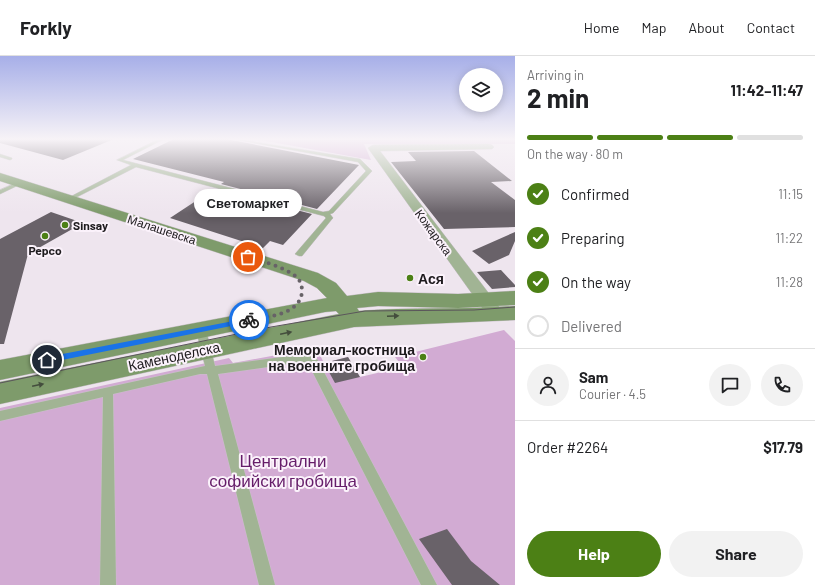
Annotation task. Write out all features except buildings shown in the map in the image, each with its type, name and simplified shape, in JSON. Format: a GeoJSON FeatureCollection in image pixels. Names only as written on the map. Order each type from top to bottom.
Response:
{"type":"FeatureCollection","features":[{"type":"Feature","properties":{"kind":"street","name":"Кожарска"},"geometry":{"type":"LineString","coordinates":[[384,164],[499,310]]}},
{"type":"Feature","properties":{"kind":"street","name":"Малашевска"},"geometry":{"type":"LineString","coordinates":[[0,177],[322,282],[335,293],[340,312]]}},
{"type":"Feature","properties":{"kind":"street","name":"Малашевска"},"geometry":{"type":"LineString","coordinates":[[278,267],[296,276],[310,286],[340,312]]}},
{"type":"Feature","properties":{"kind":"street"},"geometry":{"type":"LineString","coordinates":[[282,314],[297,303],[302,295],[300,283],[296,276]]}},
{"type":"Feature","properties":{"kind":"street"},"geometry":{"type":"LineString","coordinates":[[322,282],[397,300]]}},
{"type":"Feature","properties":{"kind":"street","name":"Каменоделска"},"geometry":{"type":"LineString","coordinates":[[0,370],[207,350],[282,314],[340,312],[391,316],[499,310],[515,298]]}},
{"type":"Feature","properties":{"kind":"street","name":"Каменоделска"},"geometry":{"type":"LineString","coordinates":[[0,393],[207,350],[340,312],[378,299],[499,310]]}},
{"type":"Feature","properties":{"kind":"lane"},"geometry":{"type":"LineString","coordinates":[[131,164],[326,214],[330,218],[299,254]]}},
{"type":"Feature","properties":{"kind":"lane"},"geometry":{"type":"LineString","coordinates":[[326,214],[331,212],[369,172],[363,164]]}},
{"type":"Feature","properties":{"kind":"lane"},"geometry":{"type":"LineString","coordinates":[[69,199],[135,165]]}},
{"type":"Feature","properties":{"kind":"lane"},"geometry":{"type":"LineString","coordinates":[[0,192],[20,183]]}},
{"type":"Feature","properties":{"kind":"lane"},"geometry":{"type":"LineString","coordinates":[[0,416],[200,370],[207,350]]}},
{"type":"Feature","properties":{"kind":"lane"},"geometry":{"type":"LineString","coordinates":[[207,350],[267,585]]}},
{"type":"Feature","properties":{"kind":"lane"},"geometry":{"type":"LineString","coordinates":[[207,350],[223,370],[305,358],[313,362],[429,585]]}},
{"type":"Feature","properties":{"kind":"lane"},"geometry":{"type":"LineString","coordinates":[[108,392],[108,585]]}},
{"type":"Feature","properties":{"kind":"green space","name":"Централни софийски гробища"},"geometry":{"type":"Polygon","coordinates":[[[504,330],[515,341],[515,585],[0,585],[0,408],[229,358],[233,363],[309,349],[317,349],[324,363],[348,357],[360,377],[403,367],[395,357],[504,330]]]}},
{"type":"Feature","properties":{"kind":"tram line"},"geometry":{"type":"LineString","coordinates":[[0,383],[271,327],[365,311],[474,310],[515,307]]}},
{"type":"Feature","properties":{"kind":"way so far"},"geometry":{"type":"LineString","coordinates":[[248,257],[278,267],[296,276],[302,288],[302,295],[297,303],[282,314],[249,320]]}},
{"type":"Feature","properties":{"kind":"place","name":"Sinsay"},"geometry":{"type":"Point","coordinates":[65,225]}},
{"type":"Feature","properties":{"kind":"place","name":"Pepco"},"geometry":{"type":"Point","coordinates":[45,236]}},
{"type":"Feature","properties":{"kind":"place","name":"Светомаркет"},"geometry":{"type":"Point","coordinates":[248,257]}},
{"type":"Feature","properties":{"kind":"place","name":"Ася"},"geometry":{"type":"Point","coordinates":[410,278]}},
{"type":"Feature","properties":{"kind":"place","name":"Мемориал-костница на военните гробища"},"geometry":{"type":"Point","coordinates":[423,357]}},
{"type":"Feature","properties":{"kind":"route"},"geometry":{"type":"LineString","coordinates":[[47,360],[249,320]]}}]}
